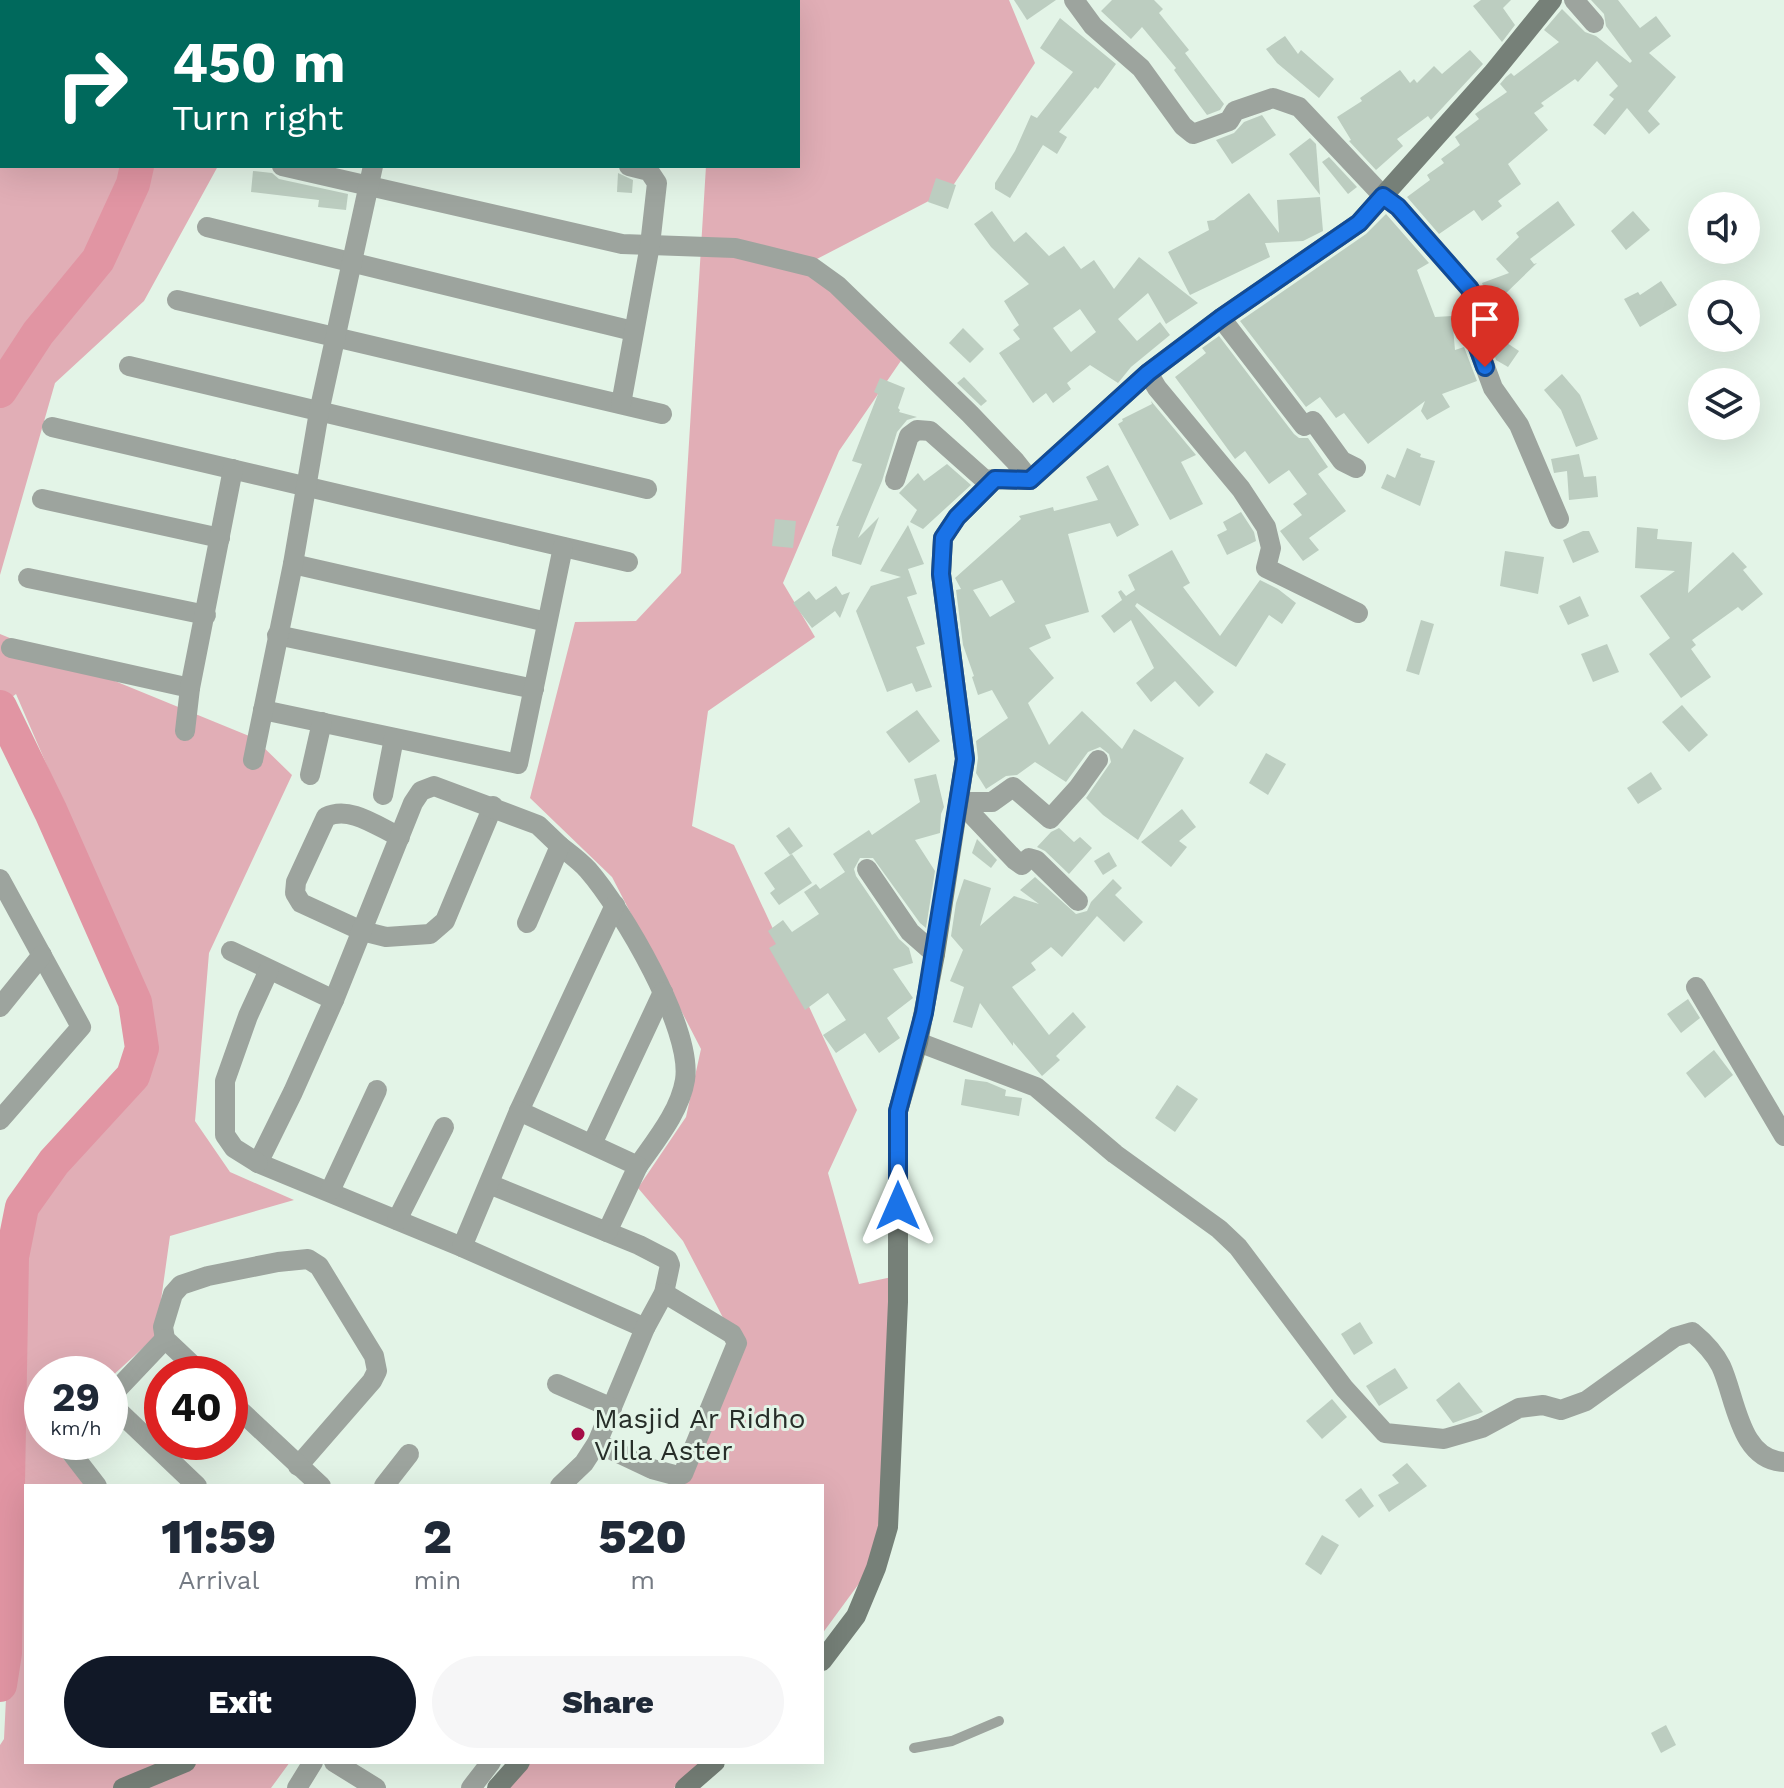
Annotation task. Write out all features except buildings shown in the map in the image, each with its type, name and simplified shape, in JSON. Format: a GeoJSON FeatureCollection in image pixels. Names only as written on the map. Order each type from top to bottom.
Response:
{"type":"FeatureCollection","features":[{"type":"Feature","properties":{"kind":"street"},"geometry":{"type":"LineString","coordinates":[[1074,0],[1093,26],[1141,68],[1183,126],[1193,134],[1229,121],[1235,111],[1273,98],[1299,107],[1383,196],[1398,207],[1470,289],[1477,316],[1477,345],[1493,388],[1519,425],[1559,519]]}},
{"type":"Feature","properties":{"kind":"street"},"geometry":{"type":"LineString","coordinates":[[895,480],[909,436],[917,430],[930,431],[985,480],[1030,480],[1148,373],[1221,318],[1359,223],[1492,74],[1552,0]]}},
{"type":"Feature","properties":{"kind":"street"},"geometry":{"type":"LineString","coordinates":[[1574,0],[1594,23]]}},
{"type":"Feature","properties":{"kind":"street"},"geometry":{"type":"LineString","coordinates":[[290,168],[622,244],[735,248],[812,267],[837,285],[970,414],[1030,480]]}},
{"type":"Feature","properties":{"kind":"street"},"geometry":{"type":"LineString","coordinates":[[253,760],[293,564],[319,412],[373,168]]}},
{"type":"Feature","properties":{"kind":"street"},"geometry":{"type":"LineString","coordinates":[[621,404],[650,245],[657,183],[649,171],[637,168]]}},
{"type":"Feature","properties":{"kind":"street"},"geometry":{"type":"LineString","coordinates":[[207,227],[633,331]]}},
{"type":"Feature","properties":{"kind":"street"},"geometry":{"type":"LineString","coordinates":[[177,300],[662,414]]}},
{"type":"Feature","properties":{"kind":"street"},"geometry":{"type":"LineString","coordinates":[[1221,318],[1304,426],[1313,421],[1342,461],[1356,468]]}},
{"type":"Feature","properties":{"kind":"street"},"geometry":{"type":"LineString","coordinates":[[129,366],[647,489]]}},
{"type":"Feature","properties":{"kind":"street"},"geometry":{"type":"LineString","coordinates":[[1148,373],[1241,489],[1266,527],[1271,548],[1266,568],[1358,613]]}},
{"type":"Feature","properties":{"kind":"street"},"geometry":{"type":"LineString","coordinates":[[52,427],[628,562]]}},
{"type":"Feature","properties":{"kind":"street"},"geometry":{"type":"LineString","coordinates":[[185,731],[190,688],[233,469]]}},
{"type":"Feature","properties":{"kind":"street"},"geometry":{"type":"LineString","coordinates":[[824,1658],[856,1616],[876,1568],[888,1527],[898,1302],[898,1111],[918,1042],[935,954],[965,759],[941,574],[943,538],[957,517],[995,479]]}},
{"type":"Feature","properties":{"kind":"street"},"geometry":{"type":"LineString","coordinates":[[42,499],[220,538]]}},
{"type":"Feature","properties":{"kind":"street"},"geometry":{"type":"LineString","coordinates":[[263,710],[518,764],[563,547]]}},
{"type":"Feature","properties":{"kind":"street"},"geometry":{"type":"LineString","coordinates":[[293,564],[547,622]]}},
{"type":"Feature","properties":{"kind":"street"},"geometry":{"type":"LineString","coordinates":[[28,578],[206,615]]}},
{"type":"Feature","properties":{"kind":"street"},"geometry":{"type":"LineString","coordinates":[[277,635],[534,689]]}},
{"type":"Feature","properties":{"kind":"street"},"geometry":{"type":"LineString","coordinates":[[11,648],[190,688]]}},
{"type":"Feature","properties":{"kind":"street"},"geometry":{"type":"LineString","coordinates":[[310,775],[322,722]]}},
{"type":"Feature","properties":{"kind":"street"},"geometry":{"type":"LineString","coordinates":[[383,795],[394,738]]}},
{"type":"Feature","properties":{"kind":"street"},"geometry":{"type":"LineString","coordinates":[[960,802],[992,802],[1013,787],[1050,819],[1098,760]]}},
{"type":"Feature","properties":{"kind":"street"},"geometry":{"type":"LineString","coordinates":[[258,1163],[334,1000],[413,803],[421,791],[434,786],[538,825],[587,869],[615,905],[674,1014],[685,1050],[685,1080],[671,1117],[638,1166],[607,1232]]}},
{"type":"Feature","properties":{"kind":"street"},"geometry":{"type":"LineString","coordinates":[[960,802],[1015,860],[1022,865],[1029,858],[1036,860],[1078,901]]}},
{"type":"Feature","properties":{"kind":"street"},"geometry":{"type":"LineString","coordinates":[[400,837],[346,812],[336,812],[326,817],[296,882],[295,893],[301,903],[362,931],[386,937],[430,934],[445,921],[493,806]]}},
{"type":"Feature","properties":{"kind":"street"},"geometry":{"type":"LineString","coordinates":[[527,923],[560,846]]}},
{"type":"Feature","properties":{"kind":"street"},"geometry":{"type":"LineString","coordinates":[[867,869],[910,932],[935,954]]}},
{"type":"Feature","properties":{"kind":"street"},"geometry":{"type":"LineString","coordinates":[[0,1120],[81,1027],[1,886]]}},
{"type":"Feature","properties":{"kind":"street"},"geometry":{"type":"LineString","coordinates":[[462,1247],[519,1111],[615,905]]}},
{"type":"Feature","properties":{"kind":"street"},"geometry":{"type":"LineString","coordinates":[[231,951],[334,1000]]}},
{"type":"Feature","properties":{"kind":"street"},"geometry":{"type":"LineString","coordinates":[[0,1007],[42,955]]}},
{"type":"Feature","properties":{"kind":"street"},"geometry":{"type":"LineString","coordinates":[[269,970],[248,1016],[225,1081],[225,1135],[234,1148],[258,1163],[462,1247],[645,1328]]}},
{"type":"Feature","properties":{"kind":"street"},"geometry":{"type":"LineString","coordinates":[[1696,987],[1784,1136]]}},
{"type":"Feature","properties":{"kind":"street"},"geometry":{"type":"LineString","coordinates":[[592,1144],[663,992]]}},
{"type":"Feature","properties":{"kind":"street"},"geometry":{"type":"LineString","coordinates":[[918,1042],[1036,1087],[1115,1154],[1219,1229],[1238,1247],[1344,1388],[1385,1433],[1444,1439],[1482,1428],[1519,1408],[1543,1405],[1561,1410],[1586,1401],[1675,1337],[1692,1332],[1706,1343],[1721,1366],[1744,1433],[1757,1450],[1774,1461],[1784,1462]]}},
{"type":"Feature","properties":{"kind":"street"},"geometry":{"type":"LineString","coordinates":[[330,1191],[377,1090]]}},
{"type":"Feature","properties":{"kind":"street"},"geometry":{"type":"LineString","coordinates":[[519,1111],[638,1166]]}},
{"type":"Feature","properties":{"kind":"street"},"geometry":{"type":"LineString","coordinates":[[397,1220],[444,1127]]}},
{"type":"Feature","properties":{"kind":"street"},"geometry":{"type":"LineString","coordinates":[[489,1184],[639,1245],[668,1260],[670,1265],[664,1293],[645,1328],[597,1443],[584,1463],[562,1484]]}},
{"type":"Feature","properties":{"kind":"street"},"geometry":{"type":"LineString","coordinates":[[183,1356],[165,1339],[163,1327],[173,1294],[181,1285],[208,1276],[278,1262],[308,1259],[319,1266],[374,1356],[377,1371],[372,1381],[298,1466]]}},
{"type":"Feature","properties":{"kind":"street"},"geometry":{"type":"LineString","coordinates":[[597,1443],[652,1469],[678,1476],[683,1474],[737,1343],[732,1334],[664,1293]]}},
{"type":"Feature","properties":{"kind":"street"},"geometry":{"type":"LineString","coordinates":[[128,1378],[165,1339]]}},
{"type":"Feature","properties":{"kind":"street"},"geometry":{"type":"LineString","coordinates":[[557,1384],[612,1408]]}},
{"type":"Feature","properties":{"kind":"street"},"geometry":{"type":"LineString","coordinates":[[248,1418],[319,1484]]}},
{"type":"Feature","properties":{"kind":"street"},"geometry":{"type":"LineString","coordinates":[[128,1420],[195,1484]]}},
{"type":"Feature","properties":{"kind":"street"},"geometry":{"type":"LineString","coordinates":[[386,1484],[409,1454]]}},
{"type":"Feature","properties":{"kind":"street"},"geometry":{"type":"LineString","coordinates":[[77,1460],[95,1484]]}},
{"type":"Feature","properties":{"kind":"street"},"geometry":{"type":"LineString","coordinates":[[123,1788],[181,1764]]}},
{"type":"Feature","properties":{"kind":"street"},"geometry":{"type":"LineString","coordinates":[[297,1788],[312,1764]]}},
{"type":"Feature","properties":{"kind":"street"},"geometry":{"type":"LineString","coordinates":[[337,1764],[376,1788]]}},
{"type":"Feature","properties":{"kind":"street"},"geometry":{"type":"LineString","coordinates":[[471,1788],[489,1764]]}},
{"type":"Feature","properties":{"kind":"street"},"geometry":{"type":"LineString","coordinates":[[497,1788],[518,1764]]}},
{"type":"Feature","properties":{"kind":"street"},"geometry":{"type":"LineString","coordinates":[[685,1788],[713,1764]]}},
{"type":"Feature","properties":{"kind":"lane"},"geometry":{"type":"LineString","coordinates":[[914,1748],[952,1741],[999,1721]]}},
{"type":"Feature","properties":{"kind":"shaded area"},"geometry":{"type":"Polygon","coordinates":[[[800,0],[1009,0],[1035,63],[950,190],[813,261],[909,349],[839,451],[783,583],[815,637],[708,711],[692,826],[734,845],[857,1110],[828,1173],[859,1284],[892,1277],[886,1497],[866,1574],[824,1631],[824,1484],[682,1484],[682,1473],[731,1333],[683,1241],[638,1188],[686,1117],[701,1049],[612,877],[530,798],[575,622],[636,621],[681,573],[706,168],[800,168],[800,0]]]}},
{"type":"Feature","properties":{"kind":"shaded area"},"geometry":{"type":"Polygon","coordinates":[[[0,168],[217,168],[144,301],[55,383],[0,575],[0,168]]]}},
{"type":"Feature","properties":{"kind":"shaded area"},"geometry":{"type":"Polygon","coordinates":[[[0,634],[254,738],[292,775],[209,953],[195,1121],[230,1172],[294,1200],[170,1236],[156,1336],[128,1362],[128,1356],[24,1356],[24,1460],[64,1460],[86,1484],[24,1484],[24,1764],[289,1764],[271,1788],[0,1788],[28,1255],[37,1204],[144,1086],[152,1008],[16,694],[0,706],[0,634]]]}},
{"type":"Feature","properties":{"kind":"shaded area"},"geometry":{"type":"Polygon","coordinates":[[[506,1764],[699,1764],[674,1788],[487,1788],[506,1764]]]}},
{"type":"Feature","properties":{"kind":"waterway"},"geometry":{"type":"LineString","coordinates":[[0,391],[38,333],[98,260],[133,184],[137,168]]}},
{"type":"Feature","properties":{"kind":"waterway"},"geometry":{"type":"LineString","coordinates":[[0,707],[51,812],[135,1002],[142,1048],[133,1076],[54,1162],[22,1207],[12,1257],[5,1653],[0,1685]]}},
{"type":"Feature","properties":{"kind":"place","name":"Masjid Ar Ridho Villa Aster"},"geometry":{"type":"Point","coordinates":[578,1434]}},
{"type":"Feature","properties":{"kind":"route"},"geometry":{"type":"LineString","coordinates":[[898,1206],[898,1111],[924,1013],[965,759],[941,574],[943,538],[957,517],[995,479],[1030,480],[1148,373],[1221,318],[1359,223],[1383,196],[1398,207],[1470,289],[1477,316],[1477,345],[1485,367]]}}]}
